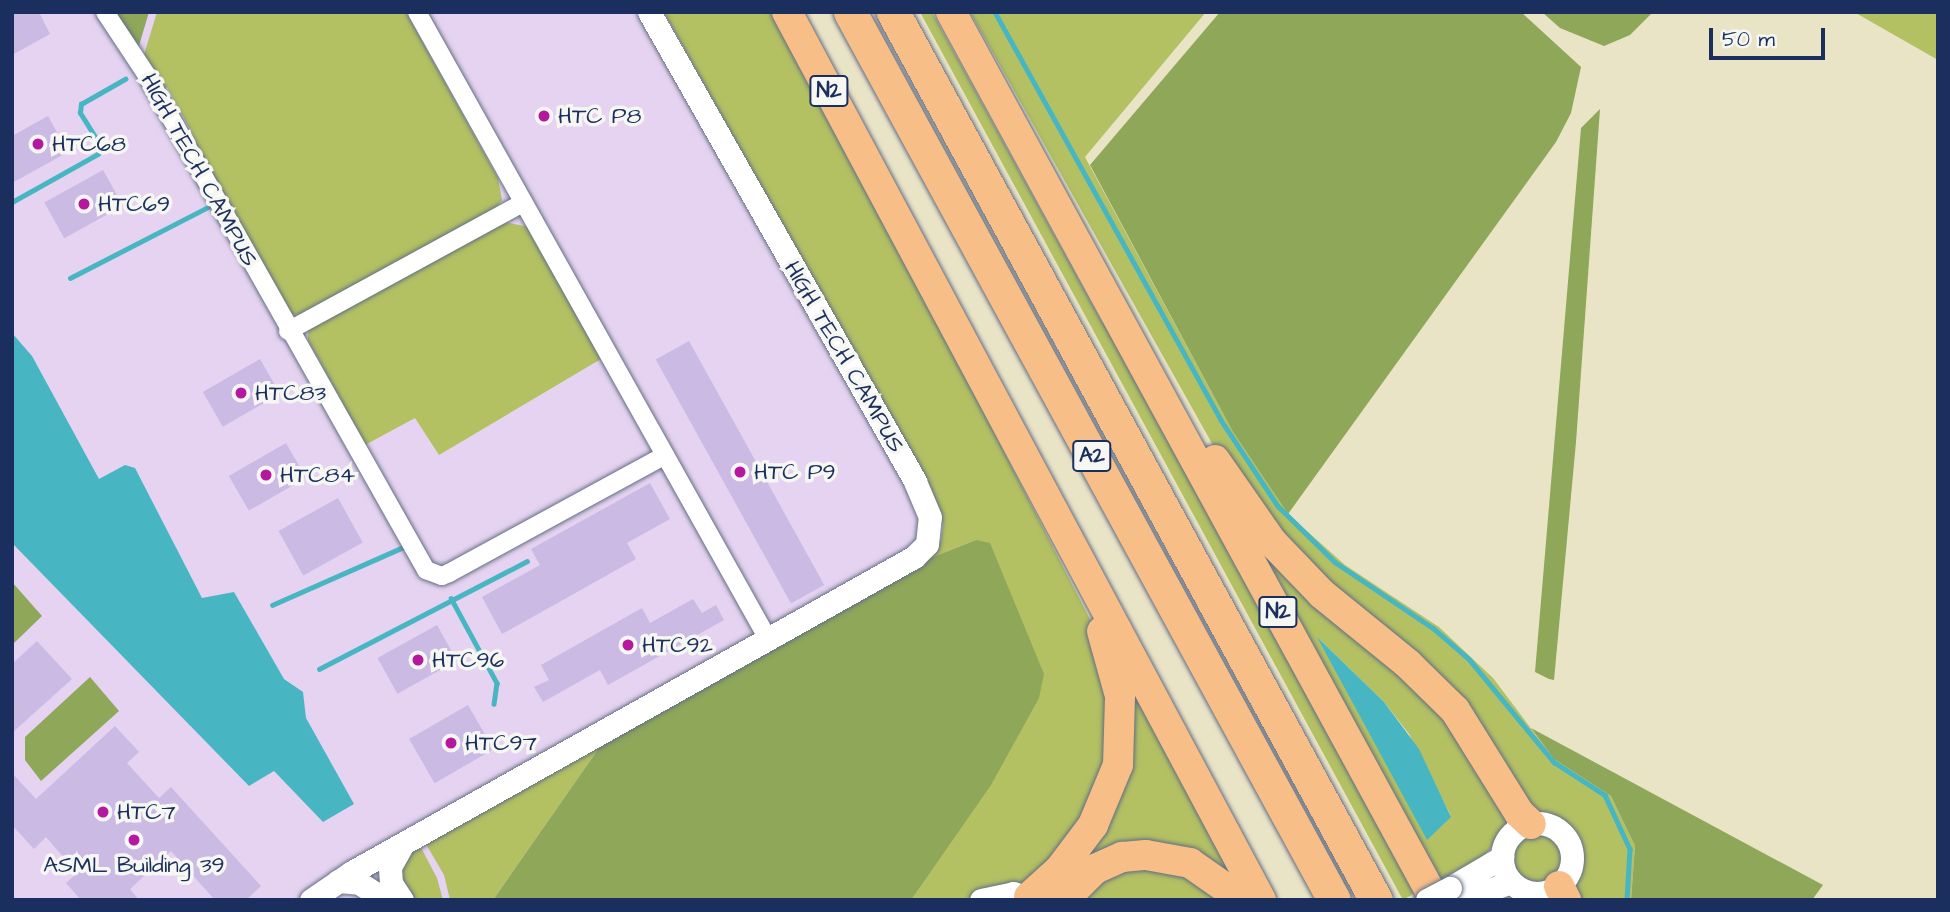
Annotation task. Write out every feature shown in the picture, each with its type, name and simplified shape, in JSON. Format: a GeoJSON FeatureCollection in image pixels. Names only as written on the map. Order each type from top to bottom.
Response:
{"type":"FeatureCollection","features":[{"type":"Feature","properties":{"kind":"highway","name":"N2"},"geometry":{"type":"LineString","coordinates":[[787,12],[1261,900]]}},
{"type":"Feature","properties":{"kind":"highway","name":"A2"},"geometry":{"type":"LineString","coordinates":[[850,12],[1334,900]]}},
{"type":"Feature","properties":{"kind":"highway","name":"A2"},"geometry":{"type":"LineString","coordinates":[[893,12],[1376,900]]}},
{"type":"Feature","properties":{"kind":"highway","name":"N2"},"geometry":{"type":"LineString","coordinates":[[951,12],[1121,324],[1449,896]]}},
{"type":"Feature","properties":{"kind":"highway","name":"N2"},"geometry":{"type":"LineString","coordinates":[[1121,324],[1272,542],[1322,594],[1408,664],[1455,710],[1519,813],[1531,824]]}},
{"type":"Feature","properties":{"kind":"highway","name":"N2"},"geometry":{"type":"LineString","coordinates":[[1031,899],[1060,869],[1093,825],[1113,783],[1121,745],[1114,665],[1098,622],[1045,513],[1045,497]]}},
{"type":"Feature","properties":{"kind":"highway"},"geometry":{"type":"LineString","coordinates":[[1064,900],[1095,869],[1122,857],[1146,855],[1191,863],[1243,900]]}},
{"type":"Feature","properties":{"kind":"street","name":"HIGH TECH CAMPUS"},"geometry":{"type":"LineString","coordinates":[[105,12],[146,74],[419,564],[433,574],[449,573],[664,455]]}},
{"type":"Feature","properties":{"kind":"street"},"geometry":{"type":"LineString","coordinates":[[417,12],[768,639]]}},
{"type":"Feature","properties":{"kind":"street","name":"HIGH TECH CAMPUS"},"geometry":{"type":"LineString","coordinates":[[311,900],[338,881],[914,557],[928,544],[930,517],[649,12]]}},
{"type":"Feature","properties":{"kind":"street"},"geometry":{"type":"LineString","coordinates":[[288,331],[523,203]]}},
{"type":"Feature","properties":{"kind":"street"},"geometry":{"type":"LineString","coordinates":[[1449,896],[1502,857],[1508,838],[1531,824],[1552,827],[1567,841],[1572,861],[1562,893],[1531,893],[1511,882],[1502,857]]}},
{"type":"Feature","properties":{"kind":"street"},"geometry":{"type":"LineString","coordinates":[[402,845],[390,867],[391,883],[402,900]]}},
{"type":"Feature","properties":{"kind":"street"},"geometry":{"type":"LineString","coordinates":[[338,881],[359,883],[386,900]]}},
{"type":"Feature","properties":{"kind":"street"},"geometry":{"type":"LineString","coordinates":[[1427,900],[1511,882]]}},
{"type":"Feature","properties":{"kind":"street"},"geometry":{"type":"LineString","coordinates":[[981,900],[998,894],[1031,899]]}},
{"type":"Feature","properties":{"kind":"shaded area"},"geometry":{"type":"Polygon","coordinates":[[[12,12],[716,12],[1075,668],[918,900],[12,900],[12,12]]]}},
{"type":"Feature","properties":{"kind":"green space"},"geometry":{"type":"Polygon","coordinates":[[[149,12],[138,49],[116,14],[149,12]]]}},
{"type":"Feature","properties":{"kind":"green space"},"geometry":{"type":"Polygon","coordinates":[[[157,12],[406,12],[498,178],[502,200],[496,208],[301,314],[289,315],[188,138],[193,135],[167,87],[161,90],[143,58],[157,12]]]}},
{"type":"Feature","properties":{"kind":"green space"},"geometry":{"type":"Polygon","coordinates":[[[664,12],[778,12],[1093,625],[1110,666],[1102,799],[1038,883],[994,886],[968,900],[911,900],[941,854],[976,540],[923,561],[941,540],[943,525],[938,507],[664,12]]]}},
{"type":"Feature","properties":{"kind":"green space"},"geometry":{"type":"Polygon","coordinates":[[[920,12],[932,12],[1102,322],[1109,319],[1420,890],[1403,900],[920,12]]]}},
{"type":"Feature","properties":{"kind":"green space"},"geometry":{"type":"Polygon","coordinates":[[[970,12],[1206,12],[1085,157],[1233,432],[1288,514],[1345,565],[1439,627],[1493,678],[1554,759],[1611,796],[1635,846],[1631,900],[1573,900],[1582,859],[1578,841],[1567,826],[1536,814],[1323,588],[1214,447],[970,12]]]}},
{"type":"Feature","properties":{"kind":"green space"},"geometry":{"type":"Polygon","coordinates":[[[1220,12],[1521,12],[1581,67],[1571,113],[1556,142],[1288,514],[1233,432],[1090,165],[1220,12]]]}},
{"type":"Feature","properties":{"kind":"green space"},"geometry":{"type":"Polygon","coordinates":[[[1542,12],[1653,12],[1630,35],[1604,46],[1560,28],[1542,12]]]}},
{"type":"Feature","properties":{"kind":"green space"},"geometry":{"type":"Polygon","coordinates":[[[1854,12],[1938,12],[1938,60],[1854,12]]]}},
{"type":"Feature","properties":{"kind":"green space"},"geometry":{"type":"Polygon","coordinates":[[[1600,109],[1576,442],[1554,680],[1535,672],[1581,128],[1600,109]]]}},
{"type":"Feature","properties":{"kind":"green space"},"geometry":{"type":"Polygon","coordinates":[[[504,222],[529,227],[601,359],[439,455],[415,418],[365,445],[308,340],[308,330],[504,222]]]}},
{"type":"Feature","properties":{"kind":"green space"},"geometry":{"type":"Polygon","coordinates":[[[1238,506],[1451,714],[1513,823],[1482,858],[1434,882],[1238,506]],[[1319,639],[1451,816],[1409,734],[1384,702],[1319,639]]]}},
{"type":"Feature","properties":{"kind":"green space"},"geometry":{"type":"Polygon","coordinates":[[[976,540],[990,543],[1044,674],[1039,698],[991,785],[911,900],[493,900],[606,738],[923,561],[976,540]]]}},
{"type":"Feature","properties":{"kind":"green space"},"geometry":{"type":"Polygon","coordinates":[[[12,582],[42,616],[12,645],[12,582]]]}},
{"type":"Feature","properties":{"kind":"green space"},"geometry":{"type":"Polygon","coordinates":[[[1121,663],[1261,900],[1209,864],[1092,863],[1081,852],[1099,826],[1121,663]]]}},
{"type":"Feature","properties":{"kind":"green space"},"geometry":{"type":"Polygon","coordinates":[[[90,677],[119,711],[41,781],[25,760],[25,737],[90,677]]]}},
{"type":"Feature","properties":{"kind":"green space"},"geometry":{"type":"Polygon","coordinates":[[[1531,728],[1823,885],[1812,900],[1631,900],[1635,846],[1611,796],[1554,759],[1531,728]]]}},
{"type":"Feature","properties":{"kind":"green space"},"geometry":{"type":"Polygon","coordinates":[[[606,738],[493,900],[450,900],[444,875],[423,839],[606,738]]]}},
{"type":"Feature","properties":{"kind":"green space"},"geometry":{"type":"Polygon","coordinates":[[[1537,834],[1554,841],[1561,858],[1554,875],[1537,882],[1520,875],[1513,858],[1520,841],[1537,834]]]}},
{"type":"Feature","properties":{"kind":"green space"},"geometry":{"type":"Polygon","coordinates":[[[418,842],[437,878],[443,900],[407,900],[397,868],[418,842]]]}},
{"type":"Feature","properties":{"kind":"green space"},"geometry":{"type":"Polygon","coordinates":[[[1169,862],[1232,900],[1076,900],[1098,874],[1169,862]]]}},
{"type":"Feature","properties":{"kind":"water"},"geometry":{"type":"Polygon","coordinates":[[[12,333],[32,356],[99,479],[125,465],[135,468],[202,598],[234,592],[284,679],[303,692],[306,718],[354,804],[323,822],[274,771],[249,786],[12,543],[12,333]]]}},
{"type":"Feature","properties":{"kind":"water"},"geometry":{"type":"Polygon","coordinates":[[[1317,637],[1384,702],[1419,749],[1451,817],[1427,840],[1317,637]]]}},
{"type":"Feature","properties":{"kind":"building"},"geometry":{"type":"Polygon","coordinates":[[[12,12],[39,12],[50,34],[12,55],[12,12]]]}},
{"type":"Feature","properties":{"kind":"building","name":"HTC68"},"geometry":{"type":"Polygon","coordinates":[[[48,116],[68,152],[12,183],[12,136],[48,116]]]}},
{"type":"Feature","properties":{"kind":"building","name":"HTC69"},"geometry":{"type":"Polygon","coordinates":[[[103,170],[123,206],[64,238],[44,202],[103,170]]]}},
{"type":"Feature","properties":{"kind":"building","name":"HTC P9"},"geometry":{"type":"Polygon","coordinates":[[[689,341],[824,585],[791,603],[656,359],[689,341]]]}},
{"type":"Feature","properties":{"kind":"building","name":"HTC83"},"geometry":{"type":"Polygon","coordinates":[[[260,359],[280,394],[223,427],[203,392],[260,359]]]}},
{"type":"Feature","properties":{"kind":"building","name":"HTC84"},"geometry":{"type":"Polygon","coordinates":[[[286,443],[306,478],[249,511],[229,476],[286,443]]]}},
{"type":"Feature","properties":{"kind":"building"},"geometry":{"type":"Polygon","coordinates":[[[650,483],[670,519],[627,543],[636,559],[502,634],[482,597],[540,565],[531,549],[650,483]]]}},
{"type":"Feature","properties":{"kind":"building"},"geometry":{"type":"Polygon","coordinates":[[[338,498],[363,543],[303,576],[279,531],[338,498]]]}},
{"type":"Feature","properties":{"kind":"building","name":"HTC92"},"geometry":{"type":"Polygon","coordinates":[[[693,599],[702,613],[716,605],[724,620],[608,685],[600,670],[543,702],[534,687],[549,680],[541,665],[642,608],[650,623],[693,599]]]}},
{"type":"Feature","properties":{"kind":"building","name":"HTC96"},"geometry":{"type":"Polygon","coordinates":[[[437,625],[457,661],[397,694],[378,658],[437,625]]]}},
{"type":"Feature","properties":{"kind":"building"},"geometry":{"type":"Polygon","coordinates":[[[37,641],[72,679],[12,733],[12,664],[37,641]]]}},
{"type":"Feature","properties":{"kind":"building","name":"HTC97"},"geometry":{"type":"Polygon","coordinates":[[[468,705],[494,749],[435,783],[409,739],[468,705]]]}},
{"type":"Feature","properties":{"kind":"building","name":"HTC7"},"geometry":{"type":"Polygon","coordinates":[[[115,726],[139,752],[127,763],[159,798],[171,787],[261,886],[246,900],[215,900],[171,851],[130,889],[139,900],[81,900],[66,883],[78,872],[46,837],[34,849],[12,825],[12,773],[36,799],[115,726]]]}},
{"type":"Feature","properties":{"kind":"waterway"},"geometry":{"type":"LineString","coordinates":[[995,12],[1221,420],[1278,506],[1335,562],[1433,628],[1469,659],[1554,762],[1605,795],[1630,849],[1627,900]]}},
{"type":"Feature","properties":{"kind":"waterway"},"geometry":{"type":"LineString","coordinates":[[12,202],[98,154],[100,145],[80,113],[81,104],[125,79]]}},
{"type":"Feature","properties":{"kind":"waterway"},"geometry":{"type":"LineString","coordinates":[[70,278],[208,207]]}},
{"type":"Feature","properties":{"kind":"waterway"},"geometry":{"type":"LineString","coordinates":[[272,605],[401,548]]}},
{"type":"Feature","properties":{"kind":"waterway"},"geometry":{"type":"LineString","coordinates":[[319,669],[527,561]]}},
{"type":"Feature","properties":{"kind":"waterway"},"geometry":{"type":"LineString","coordinates":[[451,598],[497,683],[494,704]]}},
{"type":"Feature","properties":{"kind":"place","name":"HTC P8"},"geometry":{"type":"Point","coordinates":[544,116]}},
{"type":"Feature","properties":{"kind":"place","name":"HTC68"},"geometry":{"type":"Point","coordinates":[38,144]}},
{"type":"Feature","properties":{"kind":"place","name":"HTC69"},"geometry":{"type":"Point","coordinates":[84,204]}},
{"type":"Feature","properties":{"kind":"place","name":"HTC83"},"geometry":{"type":"Point","coordinates":[241,393]}},
{"type":"Feature","properties":{"kind":"place","name":"HTC P9"},"geometry":{"type":"Point","coordinates":[740,472]}},
{"type":"Feature","properties":{"kind":"place","name":"HTC84"},"geometry":{"type":"Point","coordinates":[266,475]}},
{"type":"Feature","properties":{"kind":"place","name":"HTC92"},"geometry":{"type":"Point","coordinates":[628,645]}},
{"type":"Feature","properties":{"kind":"place","name":"HTC96"},"geometry":{"type":"Point","coordinates":[418,660]}},
{"type":"Feature","properties":{"kind":"place","name":"HTC97"},"geometry":{"type":"Point","coordinates":[451,743]}},
{"type":"Feature","properties":{"kind":"place","name":"HTC7"},"geometry":{"type":"Point","coordinates":[103,812]}},
{"type":"Feature","properties":{"kind":"place","name":"ASML Building 39"},"geometry":{"type":"Point","coordinates":[134,840]}}]}
